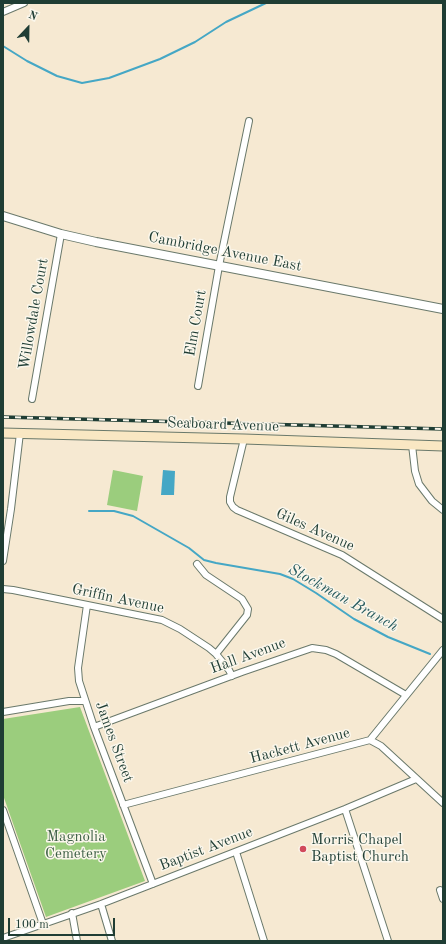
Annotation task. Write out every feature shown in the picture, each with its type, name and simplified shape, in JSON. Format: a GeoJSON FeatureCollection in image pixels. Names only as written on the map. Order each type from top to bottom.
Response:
{"type":"FeatureCollection","features":[{"type":"Feature","properties":{"kind":"main road","name":"Seaboard Avenue"},"geometry":{"type":"LineString","coordinates":[[3,433],[443,446]]}},
{"type":"Feature","properties":{"kind":"street"},"geometry":{"type":"LineString","coordinates":[[3,12],[24,3]]}},
{"type":"Feature","properties":{"kind":"street","name":"Elm Court"},"geometry":{"type":"LineString","coordinates":[[198,386],[249,121]]}},
{"type":"Feature","properties":{"kind":"street","name":"Cambridge Avenue East"},"geometry":{"type":"LineString","coordinates":[[3,216],[61,234],[443,309]]}},
{"type":"Feature","properties":{"kind":"street","name":"Willowdale Court"},"geometry":{"type":"LineString","coordinates":[[32,399],[61,234]]}},
{"type":"Feature","properties":{"kind":"street"},"geometry":{"type":"LineString","coordinates":[[3,561],[20,433]]}},
{"type":"Feature","properties":{"kind":"street","name":"Giles Avenue"},"geometry":{"type":"LineString","coordinates":[[244,439],[230,498],[230,502],[233,507],[342,555],[443,619]]}},
{"type":"Feature","properties":{"kind":"street"},"geometry":{"type":"LineString","coordinates":[[412,445],[415,471],[419,484],[432,501],[443,510]]}},
{"type":"Feature","properties":{"kind":"street"},"geometry":{"type":"LineString","coordinates":[[197,564],[206,575],[242,599],[248,609],[247,615],[216,654]]}},
{"type":"Feature","properties":{"kind":"street","name":"Griffin Avenue"},"geometry":{"type":"LineString","coordinates":[[3,589],[162,620],[180,629],[216,654],[232,676]]}},
{"type":"Feature","properties":{"kind":"street","name":"James Street"},"geometry":{"type":"LineString","coordinates":[[87,605],[78,668],[79,681],[94,727],[153,884]]}},
{"type":"Feature","properties":{"kind":"street","name":"Hall Avenue"},"geometry":{"type":"LineString","coordinates":[[94,727],[309,648],[318,648],[336,654],[406,695]]}},
{"type":"Feature","properties":{"kind":"street","name":"Hackett Avenue"},"geometry":{"type":"LineString","coordinates":[[123,805],[370,740],[443,650]]}},
{"type":"Feature","properties":{"kind":"street"},"geometry":{"type":"LineString","coordinates":[[3,712],[69,701],[85,701]]}},
{"type":"Feature","properties":{"kind":"street"},"geometry":{"type":"LineString","coordinates":[[370,740],[381,746],[443,803]]}},
{"type":"Feature","properties":{"kind":"street","name":"Baptist Avenue"},"geometry":{"type":"LineString","coordinates":[[3,938],[101,904],[236,852],[345,809],[416,778]]}},
{"type":"Feature","properties":{"kind":"street"},"geometry":{"type":"LineString","coordinates":[[345,809],[388,941]]}},
{"type":"Feature","properties":{"kind":"street"},"geometry":{"type":"LineString","coordinates":[[3,810],[5,821],[43,924]]}},
{"type":"Feature","properties":{"kind":"street"},"geometry":{"type":"LineString","coordinates":[[236,852],[264,941]]}},
{"type":"Feature","properties":{"kind":"street"},"geometry":{"type":"LineString","coordinates":[[440,890],[443,899]]}},
{"type":"Feature","properties":{"kind":"street"},"geometry":{"type":"LineString","coordinates":[[101,904],[112,941]]}},
{"type":"Feature","properties":{"kind":"street"},"geometry":{"type":"LineString","coordinates":[[72,913],[77,941]]}},
{"type":"Feature","properties":{"kind":"green space"},"geometry":{"type":"Polygon","coordinates":[[[113,470],[143,476],[137,511],[107,505],[113,470]]]}},
{"type":"Feature","properties":{"kind":"green space","name":"Magnolia Cemetery"},"geometry":{"type":"Polygon","coordinates":[[[80,707],[145,881],[46,917],[3,795],[3,719],[80,707]]]}},
{"type":"Feature","properties":{"kind":"water"},"geometry":{"type":"Polygon","coordinates":[[[163,470],[175,471],[174,495],[161,495],[163,470]]]}},
{"type":"Feature","properties":{"kind":"waterway"},"geometry":{"type":"LineString","coordinates":[[3,46],[27,61],[57,76],[82,83],[109,78],[160,59],[195,42],[226,22],[266,3]]}},
{"type":"Feature","properties":{"kind":"waterway","name":"Stockman Branch"},"geometry":{"type":"LineString","coordinates":[[89,511],[114,511],[133,516],[189,548],[204,560],[280,574],[293,579],[354,619],[388,637],[430,654]]}},
{"type":"Feature","properties":{"kind":"railway"},"geometry":{"type":"LineString","coordinates":[[3,417],[443,429]]}},
{"type":"Feature","properties":{"kind":"place","name":"Morris Chapel Baptist Church"},"geometry":{"type":"Point","coordinates":[303,849]}}]}
